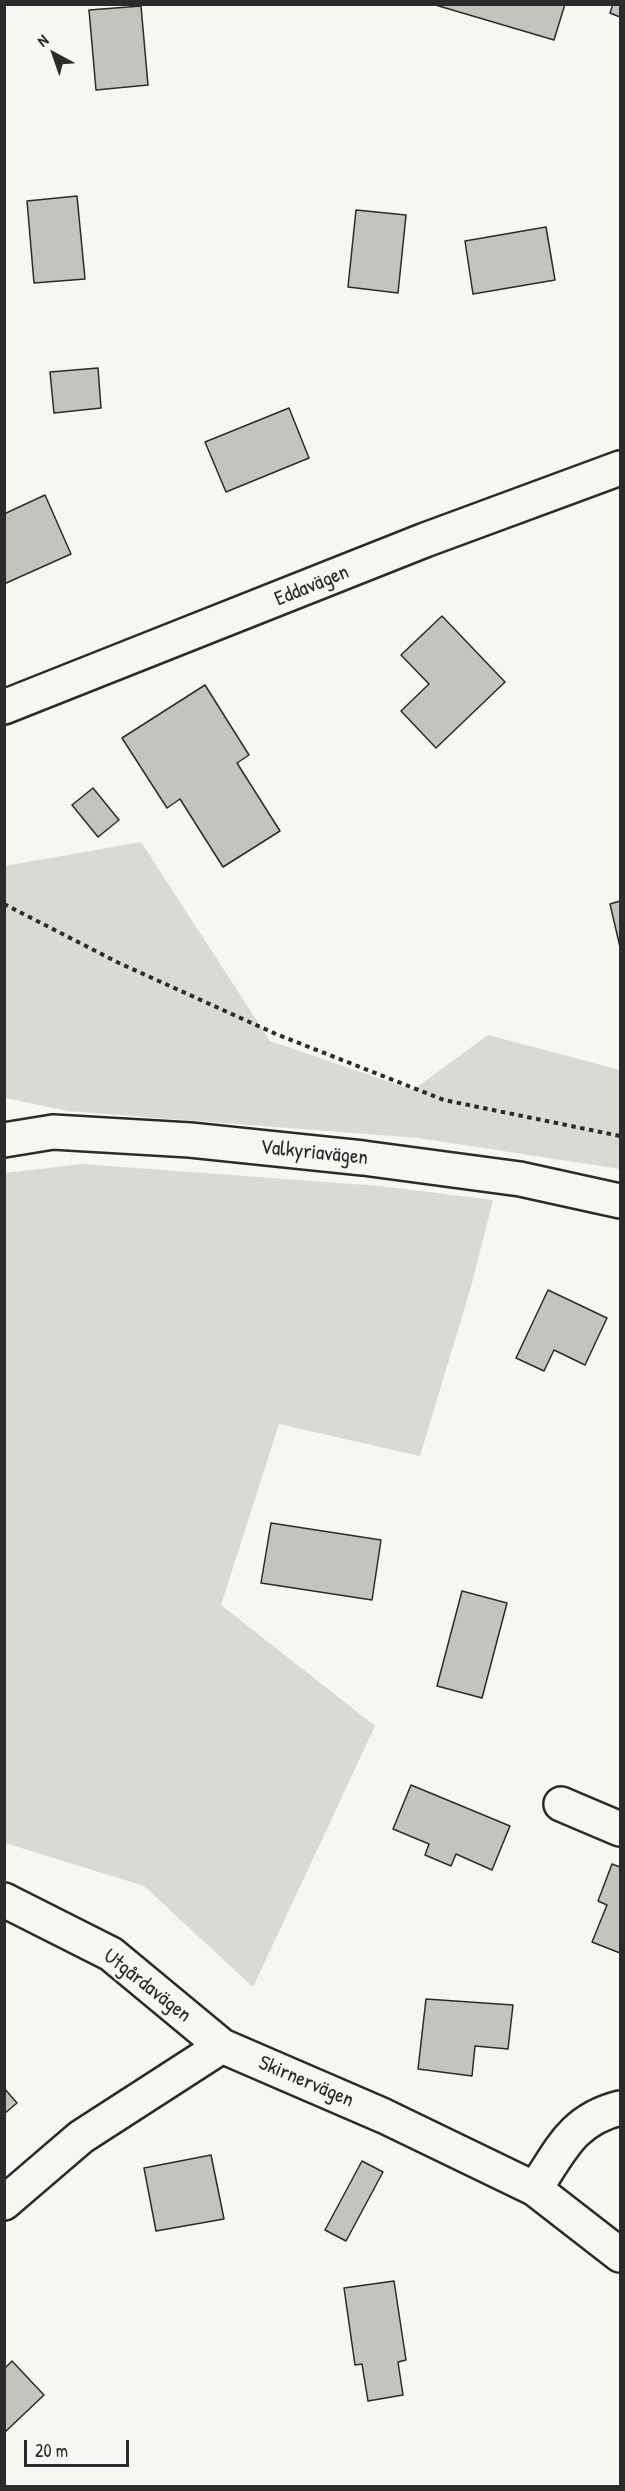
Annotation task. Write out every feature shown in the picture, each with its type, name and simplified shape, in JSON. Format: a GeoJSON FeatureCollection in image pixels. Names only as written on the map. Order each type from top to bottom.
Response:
{"type":"FeatureCollection","features":[{"type":"Feature","properties":{"kind":"street","name":"Eddavägen"},"geometry":{"type":"LineString","coordinates":[[4,707],[424,540],[621,468]]}},
{"type":"Feature","properties":{"kind":"street","name":"Valkyriavägen"},"geometry":{"type":"LineString","coordinates":[[4,1140],[53,1132],[190,1140],[363,1158],[520,1179],[621,1201]]}},
{"type":"Feature","properties":{"kind":"street"},"geometry":{"type":"LineString","coordinates":[[561,1804],[621,1829]]}},
{"type":"Feature","properties":{"kind":"street","name":"Utgårdavägen"},"geometry":{"type":"LineString","coordinates":[[4,1900],[111,1954],[222,2046]]}},
{"type":"Feature","properties":{"kind":"street"},"geometry":{"type":"LineString","coordinates":[[4,2203],[81,2137],[222,2046]]}},
{"type":"Feature","properties":{"kind":"street","name":"Skirnervägen"},"geometry":{"type":"LineString","coordinates":[[222,2046],[384,2116],[535,2189],[621,2254]]}},
{"type":"Feature","properties":{"kind":"street"},"geometry":{"type":"LineString","coordinates":[[535,2189],[571,2135],[590,2118],[621,2108]]}},
{"type":"Feature","properties":{"kind":"path"},"geometry":{"type":"LineString","coordinates":[[4,904],[119,963],[265,1029],[444,1100],[621,1136]]}},
{"type":"Feature","properties":{"kind":"shaded area"},"geometry":{"type":"Polygon","coordinates":[[[141,842],[270,1041],[413,1090],[488,1035],[620,1070],[620,1169],[418,1138],[68,1111],[5,1098],[5,866],[141,842]]]}},
{"type":"Feature","properties":{"kind":"shaded area"},"geometry":{"type":"Polygon","coordinates":[[[82,1164],[380,1186],[493,1200],[471,1287],[420,1456],[279,1424],[221,1605],[375,1726],[253,1987],[144,1886],[5,1843],[5,1173],[82,1164]]]}},
{"type":"Feature","properties":{"kind":"building"},"geometry":{"type":"Polygon","coordinates":[[[432,4],[565,4],[554,40],[432,4]]]}},
{"type":"Feature","properties":{"kind":"building"},"geometry":{"type":"Polygon","coordinates":[[[613,4],[620,4],[620,17],[610,13],[613,4]]]}},
{"type":"Feature","properties":{"kind":"building"},"geometry":{"type":"Polygon","coordinates":[[[141,6],[148,85],[96,90],[89,10],[141,6]]]}},
{"type":"Feature","properties":{"kind":"building"},"geometry":{"type":"Polygon","coordinates":[[[77,196],[85,279],[34,283],[27,201],[77,196]]]}},
{"type":"Feature","properties":{"kind":"building"},"geometry":{"type":"Polygon","coordinates":[[[356,210],[406,215],[398,293],[348,287],[356,210]]]}},
{"type":"Feature","properties":{"kind":"building"},"geometry":{"type":"Polygon","coordinates":[[[546,227],[555,280],[473,294],[465,241],[546,227]]]}},
{"type":"Feature","properties":{"kind":"building"},"geometry":{"type":"Polygon","coordinates":[[[98,368],[101,408],[54,413],[50,372],[98,368]]]}},
{"type":"Feature","properties":{"kind":"building"},"geometry":{"type":"Polygon","coordinates":[[[289,408],[309,458],[226,492],[205,442],[289,408]]]}},
{"type":"Feature","properties":{"kind":"building"},"geometry":{"type":"Polygon","coordinates":[[[45,495],[71,554],[4,584],[4,514],[45,495]]]}},
{"type":"Feature","properties":{"kind":"building"},"geometry":{"type":"Polygon","coordinates":[[[442,616],[505,682],[436,748],[401,711],[429,684],[401,655],[442,616]]]}},
{"type":"Feature","properties":{"kind":"building"},"geometry":{"type":"Polygon","coordinates":[[[205,685],[249,755],[237,763],[280,831],[223,867],[180,799],[167,808],[122,738],[205,685]]]}},
{"type":"Feature","properties":{"kind":"building"},"geometry":{"type":"Polygon","coordinates":[[[93,788],[119,820],[98,837],[72,805],[93,788]]]}},
{"type":"Feature","properties":{"kind":"building"},"geometry":{"type":"Polygon","coordinates":[[[620,901],[620,947],[610,904],[620,901]]]}},
{"type":"Feature","properties":{"kind":"building"},"geometry":{"type":"Polygon","coordinates":[[[548,1290],[607,1318],[585,1365],[554,1350],[544,1371],[516,1358],[548,1290]]]}},
{"type":"Feature","properties":{"kind":"building"},"geometry":{"type":"Polygon","coordinates":[[[271,1523],[381,1540],[372,1600],[261,1583],[271,1523]]]}},
{"type":"Feature","properties":{"kind":"building"},"geometry":{"type":"Polygon","coordinates":[[[462,1591],[507,1603],[482,1698],[437,1686],[462,1591]]]}},
{"type":"Feature","properties":{"kind":"building"},"geometry":{"type":"Polygon","coordinates":[[[411,1785],[510,1826],[492,1870],[456,1854],[451,1866],[425,1855],[429,1844],[393,1829],[411,1785]]]}},
{"type":"Feature","properties":{"kind":"building"},"geometry":{"type":"Polygon","coordinates":[[[612,1864],[620,1867],[620,1953],[592,1942],[607,1905],[598,1901],[612,1864]]]}},
{"type":"Feature","properties":{"kind":"building"},"geometry":{"type":"Polygon","coordinates":[[[426,1999],[513,2005],[508,2049],[475,2046],[472,2076],[418,2069],[426,1999]]]}},
{"type":"Feature","properties":{"kind":"building"},"geometry":{"type":"Polygon","coordinates":[[[4,2088],[17,2103],[4,2114],[4,2088]]]}},
{"type":"Feature","properties":{"kind":"building"},"geometry":{"type":"Polygon","coordinates":[[[211,2155],[224,2219],[156,2231],[144,2168],[211,2155]]]}},
{"type":"Feature","properties":{"kind":"building"},"geometry":{"type":"Polygon","coordinates":[[[362,2161],[383,2172],[346,2241],[325,2230],[362,2161]]]}},
{"type":"Feature","properties":{"kind":"building"},"geometry":{"type":"Polygon","coordinates":[[[394,2281],[406,2360],[398,2362],[403,2395],[368,2401],[362,2364],[355,2365],[344,2288],[394,2281]]]}},
{"type":"Feature","properties":{"kind":"building"},"geometry":{"type":"Polygon","coordinates":[[[12,2361],[44,2395],[4,2433],[4,2369],[12,2361]]]}}]}
